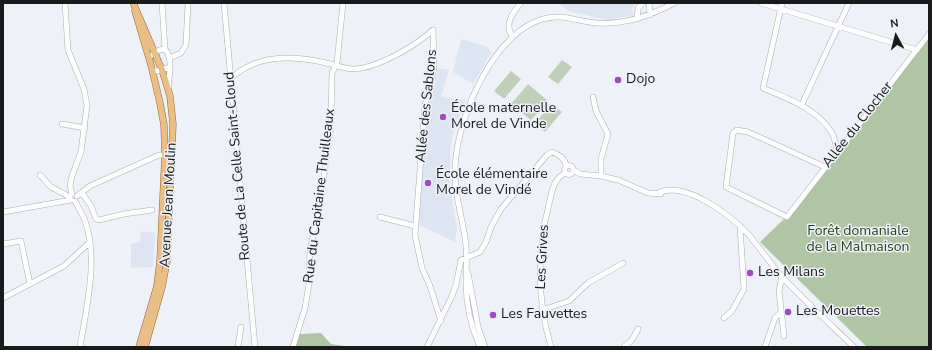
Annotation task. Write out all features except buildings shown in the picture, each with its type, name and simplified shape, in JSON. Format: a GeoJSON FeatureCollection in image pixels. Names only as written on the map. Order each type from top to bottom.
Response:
{"type":"FeatureCollection","features":[{"type":"Feature","properties":{"kind":"main road","name":"Avenue Jean Moulin"},"geometry":{"type":"LineString","coordinates":[[135,4],[137,13],[152,44],[160,50],[159,62],[170,96],[173,124],[167,261],[162,287],[144,347]]}},
{"type":"Feature","properties":{"kind":"main road","name":"Avenue Jean Moulin"},"geometry":{"type":"LineString","coordinates":[[135,4],[137,21],[154,72],[164,125],[165,155],[157,286],[139,347]]}},
{"type":"Feature","properties":{"kind":"street"},"geometry":{"type":"LineString","coordinates":[[65,3],[68,50],[84,89],[87,105],[81,152],[70,186],[85,220],[90,242],[90,276],[80,347]]}},
{"type":"Feature","properties":{"kind":"street"},"geometry":{"type":"LineString","coordinates":[[160,50],[162,3]]}},
{"type":"Feature","properties":{"kind":"street"},"geometry":{"type":"LineString","coordinates":[[170,58],[181,53],[186,45],[188,3]]}},
{"type":"Feature","properties":{"kind":"street","name":"Route de La Celle Saint-Cloud"},"geometry":{"type":"LineString","coordinates":[[224,3],[255,347]]}},
{"type":"Feature","properties":{"kind":"street","name":"Rue du Capitaine Thuilleaux"},"geometry":{"type":"LineString","coordinates":[[293,347],[307,302],[310,251],[321,200],[327,157],[331,118],[332,73],[334,66],[337,63],[343,3]]}},
{"type":"Feature","properties":{"kind":"street"},"geometry":{"type":"LineString","coordinates":[[512,36],[510,32],[510,20],[512,13],[521,3]]}},
{"type":"Feature","properties":{"kind":"street"},"geometry":{"type":"LineString","coordinates":[[637,19],[638,8],[643,3]]}},
{"type":"Feature","properties":{"kind":"street"},"geometry":{"type":"LineString","coordinates":[[649,3],[650,15]]}},
{"type":"Feature","properties":{"kind":"street"},"geometry":{"type":"LineString","coordinates":[[480,347],[473,328],[469,309],[466,282],[467,258],[465,237],[456,185],[455,167],[459,135],[478,86],[493,60],[512,36],[536,22],[555,17],[572,17],[595,22],[609,23],[637,19],[650,15],[674,3]]}},
{"type":"Feature","properties":{"kind":"street"},"geometry":{"type":"LineString","coordinates":[[761,3],[917,50]]}},
{"type":"Feature","properties":{"kind":"street"},"geometry":{"type":"LineString","coordinates":[[782,3],[782,9],[763,88],[802,104],[817,116],[833,134],[837,152]]}},
{"type":"Feature","properties":{"kind":"street"},"geometry":{"type":"LineString","coordinates":[[802,104],[849,3]]}},
{"type":"Feature","properties":{"kind":"street","name":"Allée des Sablons"},"geometry":{"type":"LineString","coordinates":[[334,66],[363,68],[408,50],[433,30],[434,68],[425,105],[415,226],[422,268],[430,286],[441,320]]}},
{"type":"Feature","properties":{"kind":"street","name":"Allée du Clocher"},"geometry":{"type":"LineString","coordinates":[[825,167],[748,132],[736,130],[733,133],[726,187],[787,217],[929,34]]}},
{"type":"Feature","properties":{"kind":"street"},"geometry":{"type":"LineString","coordinates":[[149,57],[160,50]]}},
{"type":"Feature","properties":{"kind":"street"},"geometry":{"type":"LineString","coordinates":[[160,50],[170,58]]}},
{"type":"Feature","properties":{"kind":"street"},"geometry":{"type":"LineString","coordinates":[[230,79],[248,66],[278,57],[321,62],[334,66]]}},
{"type":"Feature","properties":{"kind":"street"},"geometry":{"type":"LineString","coordinates":[[170,58],[170,96]]}},
{"type":"Feature","properties":{"kind":"street"},"geometry":{"type":"LineString","coordinates":[[154,72],[170,67]]}},
{"type":"Feature","properties":{"kind":"street"},"geometry":{"type":"LineString","coordinates":[[593,97],[596,111],[608,134],[601,159],[601,176]]}},
{"type":"Feature","properties":{"kind":"street"},"geometry":{"type":"LineString","coordinates":[[62,124],[85,128]]}},
{"type":"Feature","properties":{"kind":"street"},"geometry":{"type":"LineString","coordinates":[[427,347],[441,320],[456,285],[460,261],[480,252],[501,209],[547,155],[552,152],[556,153],[565,161],[566,166],[564,168],[566,173],[570,174],[573,170]]}},
{"type":"Feature","properties":{"kind":"street"},"geometry":{"type":"LineString","coordinates":[[3,212],[75,197],[87,188],[103,180],[159,155],[165,155]]}},
{"type":"Feature","properties":{"kind":"street"},"geometry":{"type":"LineString","coordinates":[[566,166],[571,166],[573,170],[580,174],[601,176],[626,183],[648,193],[658,194],[668,190],[684,192],[712,205],[740,226],[782,276],[854,347]]}},
{"type":"Feature","properties":{"kind":"street","name":"Les Grives"},"geometry":{"type":"LineString","coordinates":[[551,347],[542,310],[539,280],[545,220],[555,182],[559,176],[566,173]]}},
{"type":"Feature","properties":{"kind":"street"},"geometry":{"type":"LineString","coordinates":[[40,175],[51,187],[75,197],[91,206],[96,219],[99,220],[124,214],[152,210]]}},
{"type":"Feature","properties":{"kind":"street"},"geometry":{"type":"LineString","coordinates":[[380,217],[415,226]]}},
{"type":"Feature","properties":{"kind":"street"},"geometry":{"type":"LineString","coordinates":[[724,318],[732,312],[744,289],[740,226]]}},
{"type":"Feature","properties":{"kind":"street"},"geometry":{"type":"LineString","coordinates":[[3,244],[21,240],[30,284]]}},
{"type":"Feature","properties":{"kind":"street"},"geometry":{"type":"LineString","coordinates":[[3,298],[64,266],[90,242]]}},
{"type":"Feature","properties":{"kind":"street"},"geometry":{"type":"LineString","coordinates":[[542,310],[569,301],[588,283],[622,264]]}},
{"type":"Feature","properties":{"kind":"street"},"geometry":{"type":"LineString","coordinates":[[467,270],[478,327],[485,347]]}},
{"type":"Feature","properties":{"kind":"street"},"geometry":{"type":"LineString","coordinates":[[782,276],[779,284],[784,336]]}},
{"type":"Feature","properties":{"kind":"street"},"geometry":{"type":"LineString","coordinates":[[764,347],[775,318],[781,312]]}},
{"type":"Feature","properties":{"kind":"street"},"geometry":{"type":"LineString","coordinates":[[238,347],[241,327]]}},
{"type":"Feature","properties":{"kind":"street"},"geometry":{"type":"LineString","coordinates":[[624,347],[632,340],[638,329]]}},
{"type":"Feature","properties":{"kind":"shaded area"},"geometry":{"type":"Polygon","coordinates":[[[559,3],[636,3],[632,9],[633,15],[608,20],[568,11],[559,3]]]}},
{"type":"Feature","properties":{"kind":"shaded area"},"geometry":{"type":"Polygon","coordinates":[[[461,39],[488,47],[491,53],[473,84],[453,72],[461,39]]]}},
{"type":"Feature","properties":{"kind":"shaded area"},"geometry":{"type":"Polygon","coordinates":[[[438,68],[449,70],[441,97],[466,100],[454,129],[450,149],[450,186],[457,229],[455,242],[419,225],[426,108],[438,68]]]}},
{"type":"Feature","properties":{"kind":"shaded area"},"geometry":{"type":"Polygon","coordinates":[[[141,231],[155,233],[153,267],[131,268],[131,244],[140,242],[141,231]]]}},
{"type":"Feature","properties":{"kind":"green space","name":"Forêt domaniale de la Malmaison"},"geometry":{"type":"Polygon","coordinates":[[[929,37],[929,347],[867,347],[760,242],[785,218],[929,37]]]}},
{"type":"Feature","properties":{"kind":"green space"},"geometry":{"type":"Polygon","coordinates":[[[562,60],[572,67],[558,84],[548,77],[562,60]]]}},
{"type":"Feature","properties":{"kind":"green space"},"geometry":{"type":"Polygon","coordinates":[[[511,71],[521,79],[504,99],[494,91],[511,71]]]}},
{"type":"Feature","properties":{"kind":"green space"},"geometry":{"type":"Polygon","coordinates":[[[528,84],[548,101],[531,120],[511,104],[528,84]]]}},
{"type":"Feature","properties":{"kind":"green space"},"geometry":{"type":"Polygon","coordinates":[[[551,104],[562,112],[545,132],[535,123],[551,104]]]}},
{"type":"Feature","properties":{"kind":"green space"},"geometry":{"type":"Polygon","coordinates":[[[321,333],[331,344],[351,347],[296,347],[300,334],[321,333]]]}},
{"type":"Feature","properties":{"kind":"place","name":"Dojo"},"geometry":{"type":"Point","coordinates":[618,80]}},
{"type":"Feature","properties":{"kind":"place","name":"École maternelle Morel de Vinde"},"geometry":{"type":"Point","coordinates":[443,117]}},
{"type":"Feature","properties":{"kind":"place","name":"École élémentaire Morel de Vindé"},"geometry":{"type":"Point","coordinates":[428,183]}},
{"type":"Feature","properties":{"kind":"place","name":"Les Milans"},"geometry":{"type":"Point","coordinates":[750,273]}},
{"type":"Feature","properties":{"kind":"place","name":"Les Mouettes"},"geometry":{"type":"Point","coordinates":[788,312]}},
{"type":"Feature","properties":{"kind":"place","name":"Les Fauvettes"},"geometry":{"type":"Point","coordinates":[493,315]}}]}
